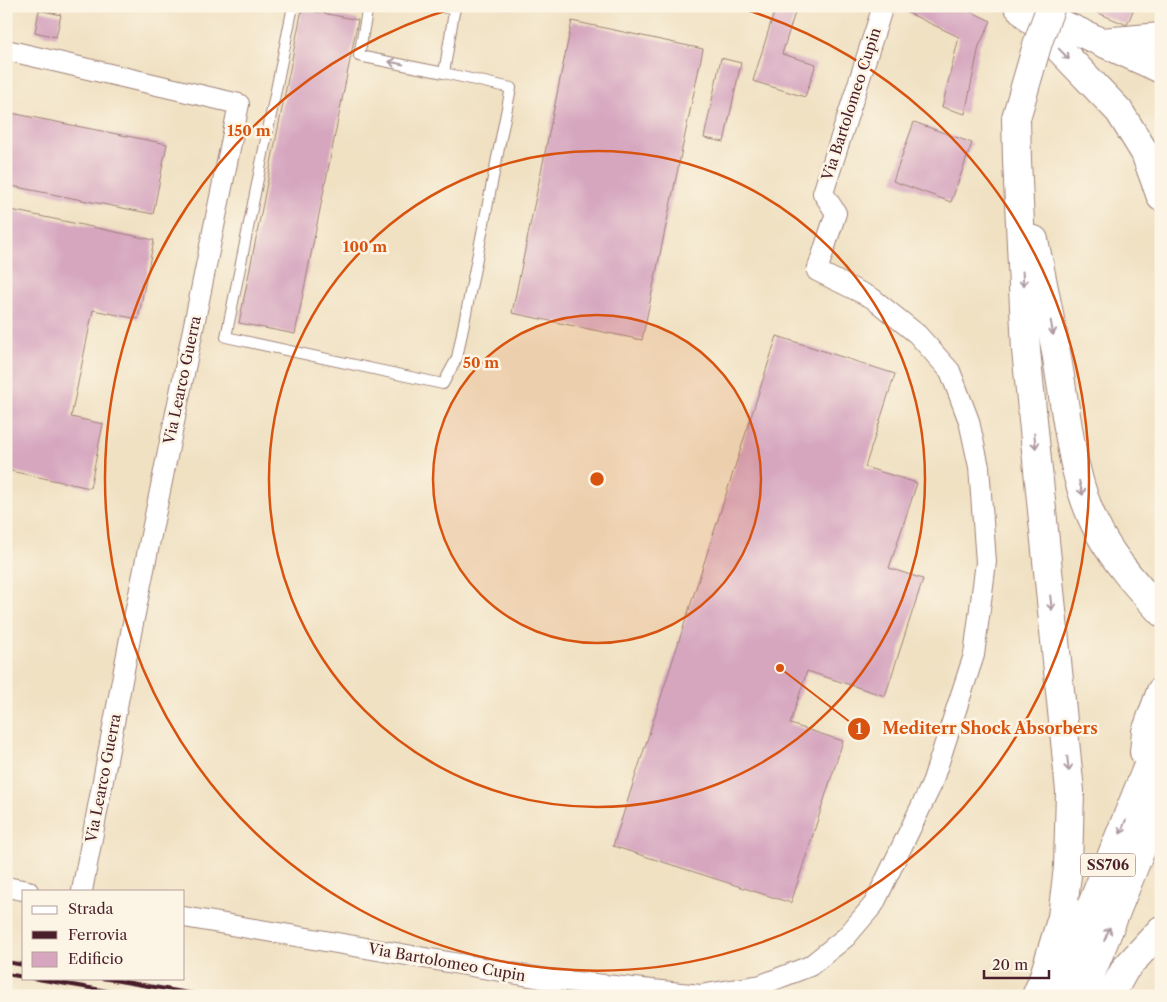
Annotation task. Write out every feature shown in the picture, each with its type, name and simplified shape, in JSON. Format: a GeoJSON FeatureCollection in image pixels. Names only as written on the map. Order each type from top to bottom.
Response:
{"type":"FeatureCollection","features":[{"type":"Feature","properties":{"kind":"main road"},"geometry":{"type":"LineString","coordinates":[[1018,6],[1119,111],[1145,153],[1161,197]]}},
{"type":"Feature","properties":{"kind":"main road"},"geometry":{"type":"LineString","coordinates":[[1022,6],[1161,69]]}},
{"type":"Feature","properties":{"kind":"main road"},"geometry":{"type":"LineString","coordinates":[[1036,996],[1062,917],[1068,867],[1070,791],[1026,350],[1016,160],[1016,118],[1038,42],[1051,6]]}},
{"type":"Feature","properties":{"kind":"main road"},"geometry":{"type":"LineString","coordinates":[[1102,42],[1161,37]]}},
{"type":"Feature","properties":{"kind":"main road"},"geometry":{"type":"LineString","coordinates":[[1016,160],[1052,323],[1074,459],[1084,498],[1100,534],[1134,584],[1161,612]]}},
{"type":"Feature","properties":{"kind":"main road"},"geometry":{"type":"LineString","coordinates":[[1150,794],[1146,732],[1161,691]]}},
{"type":"Feature","properties":{"kind":"main road","name":"SS706"},"geometry":{"type":"LineString","coordinates":[[1082,996],[1150,794],[1161,733]]}},
{"type":"Feature","properties":{"kind":"main road","name":"SS706"},"geometry":{"type":"LineString","coordinates":[[1055,996],[1150,794]]}},
{"type":"Feature","properties":{"kind":"main road"},"geometry":{"type":"LineString","coordinates":[[1110,996],[1125,969],[1161,930]]}},
{"type":"Feature","properties":{"kind":"street","name":"Via Bartolomeo Cupin"},"geometry":{"type":"LineString","coordinates":[[185,917],[547,979],[700,995],[761,985],[810,966],[846,937],[874,904],[931,786],[968,674],[974,655],[986,562],[980,467],[969,421],[950,371],[916,334],[872,298],[817,271],[836,213],[823,193],[883,6]]}},
{"type":"Feature","properties":{"kind":"street","name":"Via Learco Guerra"},"geometry":{"type":"LineString","coordinates":[[6,50],[239,104],[131,633],[82,890]]}},
{"type":"Feature","properties":{"kind":"street"},"geometry":{"type":"LineString","coordinates":[[6,887],[22,890]]}},
{"type":"Feature","properties":{"kind":"lane"},"geometry":{"type":"LineString","coordinates":[[293,6],[226,337],[443,384],[457,358],[511,88],[360,56],[368,6]]}},
{"type":"Feature","properties":{"kind":"lane"},"geometry":{"type":"LineString","coordinates":[[437,6],[455,8],[444,73]]}},
{"type":"Feature","properties":{"kind":"building"},"geometry":{"type":"Polygon","coordinates":[[[776,6],[797,6],[782,54],[816,64],[805,97],[753,81],[776,6]]]}},
{"type":"Feature","properties":{"kind":"building"},"geometry":{"type":"Polygon","coordinates":[[[906,6],[959,6],[991,21],[979,46],[965,114],[942,107],[959,37],[904,11],[906,6]]]}},
{"type":"Feature","properties":{"kind":"building"},"geometry":{"type":"Polygon","coordinates":[[[1093,6],[1135,6],[1127,25],[1091,10],[1093,6]]]}},
{"type":"Feature","properties":{"kind":"building"},"geometry":{"type":"Polygon","coordinates":[[[302,9],[358,20],[295,334],[239,323],[302,9]]]}},
{"type":"Feature","properties":{"kind":"building"},"geometry":{"type":"Polygon","coordinates":[[[39,10],[61,15],[56,37],[35,32],[39,10]]]}},
{"type":"Feature","properties":{"kind":"building"},"geometry":{"type":"Polygon","coordinates":[[[572,21],[703,49],[642,340],[512,313],[572,21]]]}},
{"type":"Feature","properties":{"kind":"building"},"geometry":{"type":"Polygon","coordinates":[[[721,58],[741,63],[724,142],[704,138],[721,58]]]}},
{"type":"Feature","properties":{"kind":"building"},"geometry":{"type":"Polygon","coordinates":[[[6,112],[167,144],[153,214],[6,185],[6,112]]]}},
{"type":"Feature","properties":{"kind":"building"},"geometry":{"type":"Polygon","coordinates":[[[914,122],[972,143],[951,202],[893,181],[914,122]]]}},
{"type":"Feature","properties":{"kind":"building"},"geometry":{"type":"Polygon","coordinates":[[[6,209],[154,240],[138,319],[93,310],[71,417],[103,424],[90,488],[6,470],[6,209]]]}},
{"type":"Feature","properties":{"kind":"building"},"geometry":{"type":"Polygon","coordinates":[[[777,336],[895,374],[865,467],[917,483],[889,568],[923,579],[885,696],[807,671],[790,724],[843,741],[791,903],[613,846],[777,336]]]}},
{"type":"Feature","properties":{"kind":"railway"},"geometry":{"type":"LineString","coordinates":[[6,962],[22,965]]}},
{"type":"Feature","properties":{"kind":"railway"},"geometry":{"type":"LineString","coordinates":[[6,974],[22,977]]}},
{"type":"Feature","properties":{"kind":"railway"},"geometry":{"type":"LineString","coordinates":[[44,980],[136,996]]}},
{"type":"Feature","properties":{"kind":"railway"},"geometry":{"type":"LineString","coordinates":[[114,980],[206,996]]}},
{"type":"Feature","properties":{"kind":"place","name":"Mediterr Shock Absorbers"},"geometry":{"type":"Point","coordinates":[780,668]}}]}
